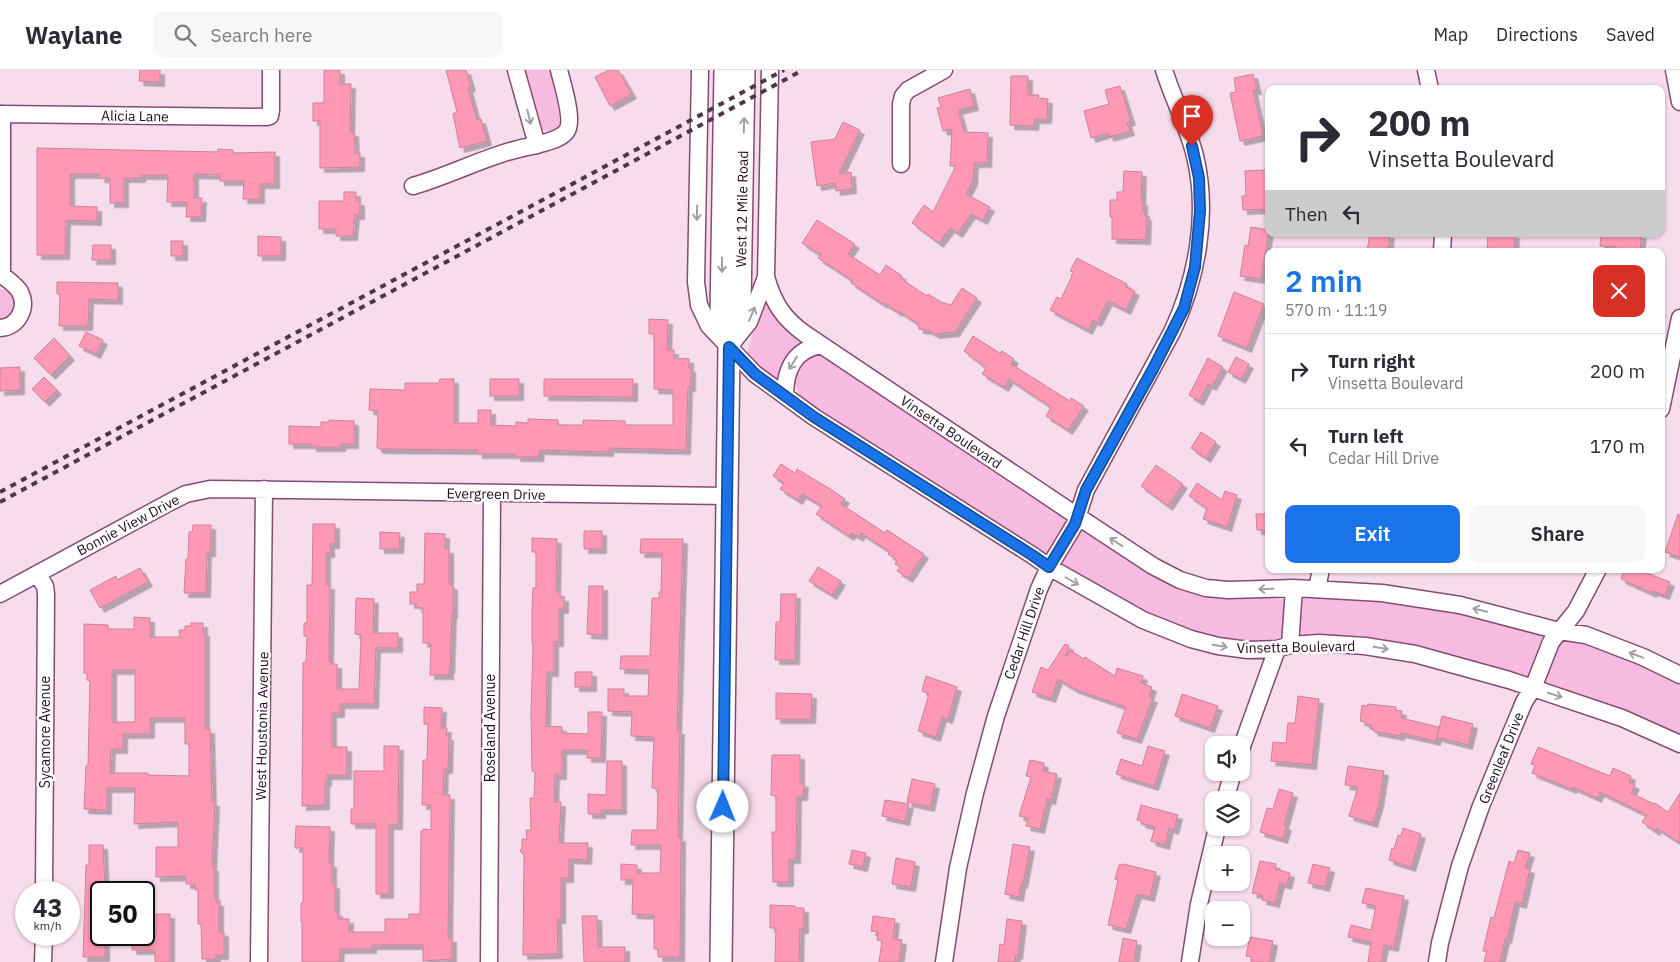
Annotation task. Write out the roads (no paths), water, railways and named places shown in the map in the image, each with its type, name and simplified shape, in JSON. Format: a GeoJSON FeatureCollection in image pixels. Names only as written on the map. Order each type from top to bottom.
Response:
{"type":"FeatureCollection","features":[{"type":"Feature","properties":{"kind":"main road","name":"West 12 Mile Road"},"geometry":{"type":"LineString","coordinates":[[721,962],[729,347],[722,316],[725,70]]}},
{"type":"Feature","properties":{"kind":"main road","name":"West 12 Mile Road"},"geometry":{"type":"LineString","coordinates":[[729,347],[740,306],[744,70]]}},
{"type":"Feature","properties":{"kind":"street","name":"Alicia Lane"},"geometry":{"type":"LineString","coordinates":[[1,114],[264,118],[270,116],[271,110],[271,70]]}},
{"type":"Feature","properties":{"kind":"street"},"geometry":{"type":"LineString","coordinates":[[516,70],[536,145]]}},
{"type":"Feature","properties":{"kind":"street"},"geometry":{"type":"LineString","coordinates":[[413,186],[434,180],[501,153],[560,137],[567,131],[569,114],[559,70]]}},
{"type":"Feature","properties":{"kind":"street","name":"Vinsetta Boulevard"},"geometry":{"type":"LineString","coordinates":[[700,70],[696,294],[699,305],[709,326],[755,374],[814,417],[1049,567],[1115,606],[1169,631],[1218,646],[1248,650],[1342,644],[1415,654],[1533,688],[1622,718],[1680,744]]}},
{"type":"Feature","properties":{"kind":"street","name":"Vinsetta Boulevard"},"geometry":{"type":"LineString","coordinates":[[770,70],[766,277],[772,296],[783,315],[793,325],[821,345],[1077,516],[1153,566],[1193,585],[1228,590],[1294,588],[1412,596],[1586,635],[1643,657],[1680,675]]}},
{"type":"Feature","properties":{"kind":"street"},"geometry":{"type":"LineString","coordinates":[[901,164],[901,104],[903,96],[908,90],[944,70]]}},
{"type":"Feature","properties":{"kind":"street","name":"Cedar Hill Drive"},"geometry":{"type":"LineString","coordinates":[[944,962],[958,868],[986,752],[1010,672],[1049,567],[1075,524],[1086,490],[1184,308],[1195,267],[1200,211],[1199,178],[1189,135],[1164,70]]}},
{"type":"Feature","properties":{"kind":"street"},"geometry":{"type":"LineString","coordinates":[[1426,70],[1429,85]]}},
{"type":"Feature","properties":{"kind":"street"},"geometry":{"type":"LineString","coordinates":[[1674,70],[1680,102]]}},
{"type":"Feature","properties":{"kind":"street"},"geometry":{"type":"LineString","coordinates":[[0,328],[10,326],[18,319],[22,313],[23,303],[20,292],[16,287],[1,276],[1,114]]}},
{"type":"Feature","properties":{"kind":"street","name":"Vinsetta Boulevard"},"geometry":{"type":"LineString","coordinates":[[729,347],[749,322],[766,277]]}},
{"type":"Feature","properties":{"kind":"street"},"geometry":{"type":"LineString","coordinates":[[1665,390],[1680,318]]}},
{"type":"Feature","properties":{"kind":"street"},"geometry":{"type":"LineString","coordinates":[[785,396],[787,376],[795,358],[803,352],[821,345]]}},
{"type":"Feature","properties":{"kind":"street","name":"Bonnie View Drive"},"geometry":{"type":"LineString","coordinates":[[0,594],[186,494],[210,489],[264,489]]}},
{"type":"Feature","properties":{"kind":"street","name":"Evergreen Drive"},"geometry":{"type":"LineString","coordinates":[[264,489],[492,494],[727,496]]}},
{"type":"Feature","properties":{"kind":"street","name":"West Houstonia Avenue"},"geometry":{"type":"LineString","coordinates":[[259,962],[264,489]]}},
{"type":"Feature","properties":{"kind":"street","name":"Roseland Avenue"},"geometry":{"type":"LineString","coordinates":[[489,962],[492,494]]}},
{"type":"Feature","properties":{"kind":"street"},"geometry":{"type":"LineString","coordinates":[[1317,589],[1320,573]]}},
{"type":"Feature","properties":{"kind":"street","name":"Greenleaf Drive"},"geometry":{"type":"LineString","coordinates":[[1437,962],[1440,943],[1460,866],[1481,806],[1524,702],[1533,688],[1551,642],[1576,611],[1596,573]]}},
{"type":"Feature","properties":{"kind":"street","name":"Sycamore Avenue"},"geometry":{"type":"LineString","coordinates":[[38,574],[45,586],[46,594],[44,881]]}},
{"type":"Feature","properties":{"kind":"street"},"geometry":{"type":"LineString","coordinates":[[1246,736],[1284,647],[1294,588]]}},
{"type":"Feature","properties":{"kind":"street"},"geometry":{"type":"LineString","coordinates":[[1190,962],[1200,904],[1215,836]]}},
{"type":"Feature","properties":{"kind":"street"},"geometry":{"type":"LineString","coordinates":[[44,946],[44,962]]}},
{"type":"Feature","properties":{"kind":"railway"},"geometry":{"type":"LineString","coordinates":[[0,492],[784,70]]}},
{"type":"Feature","properties":{"kind":"railway"},"geometry":{"type":"LineString","coordinates":[[0,502],[803,70]]}}]}
